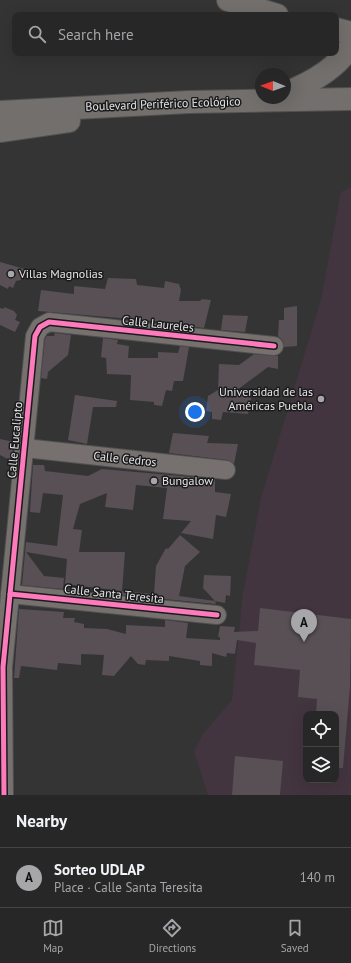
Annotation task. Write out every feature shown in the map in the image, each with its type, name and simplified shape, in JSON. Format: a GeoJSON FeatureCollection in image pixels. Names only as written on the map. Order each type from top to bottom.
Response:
{"type":"FeatureCollection","features":[{"type":"Feature","properties":{"kind":"highway"},"geometry":{"type":"LineString","coordinates":[[228,0],[267,12]]}},
{"type":"Feature","properties":{"kind":"highway"},"geometry":{"type":"LineString","coordinates":[[339,30],[351,33]]}},
{"type":"Feature","properties":{"kind":"highway"},"geometry":{"type":"LineString","coordinates":[[291,90],[307,83],[339,62],[351,45]]}},
{"type":"Feature","properties":{"kind":"highway","name":"Boulevard Periférico Ecológico"},"geometry":{"type":"LineString","coordinates":[[0,112],[255,99]]}},
{"type":"Feature","properties":{"kind":"highway","name":"Boulevard Periférico Ecológico"},"geometry":{"type":"LineString","coordinates":[[291,99],[351,99]]}},
{"type":"Feature","properties":{"kind":"highway"},"geometry":{"type":"LineString","coordinates":[[0,130],[134,113],[189,102]]}},
{"type":"Feature","properties":{"kind":"street","name":"Calle Laureles"},"geometry":{"type":"LineString","coordinates":[[40,327],[49,322],[274,346]]}},
{"type":"Feature","properties":{"kind":"street","name":"Calle Eucalipto"},"geometry":{"type":"LineString","coordinates":[[4,795],[3,667],[35,336],[40,327]]}},
{"type":"Feature","properties":{"kind":"street","name":"Calle Cedros"},"geometry":{"type":"LineString","coordinates":[[25,448],[226,470]]}},
{"type":"Feature","properties":{"kind":"street","name":"Calle Santa Teresita"},"geometry":{"type":"LineString","coordinates":[[10,594],[217,615]]}},
{"type":"Feature","properties":{"kind":"shaded area","name":"Universidad de las Américas Puebla"},"geometry":{"type":"Polygon","coordinates":[[[351,187],[351,795],[208,795],[194,751],[203,734],[232,700],[243,594],[261,498],[321,300],[341,192],[351,187]]]}},
{"type":"Feature","properties":{"kind":"building","name":"Villas Magnolias"},"geometry":{"type":"Polygon","coordinates":[[[0,262],[25,269],[21,280],[16,281],[13,288],[9,286],[8,289],[0,285],[0,262]]]}},
{"type":"Feature","properties":{"kind":"building"},"geometry":{"type":"Polygon","coordinates":[[[108,278],[136,279],[137,285],[164,288],[165,281],[179,284],[181,290],[179,301],[200,301],[202,299],[211,300],[204,328],[189,326],[189,324],[38,311],[41,290],[74,294],[74,286],[105,289],[108,278]]]}},
{"type":"Feature","properties":{"kind":"building"},"geometry":{"type":"Polygon","coordinates":[[[297,306],[297,346],[284,347],[283,341],[278,336],[279,320],[284,320],[284,308],[297,306]]]}},
{"type":"Feature","properties":{"kind":"building","name":"Villas Magnolias"},"geometry":{"type":"Polygon","coordinates":[[[4,307],[14,311],[17,315],[15,320],[20,322],[15,332],[0,325],[0,308],[4,309],[4,307]]]}},
{"type":"Feature","properties":{"kind":"building"},"geometry":{"type":"Polygon","coordinates":[[[223,315],[248,316],[245,332],[221,330],[223,315]]]}},
{"type":"Feature","properties":{"kind":"building"},"geometry":{"type":"Polygon","coordinates":[[[55,333],[71,335],[68,355],[48,372],[47,379],[41,378],[45,339],[47,336],[54,336],[55,333]]]}},
{"type":"Feature","properties":{"kind":"building"},"geometry":{"type":"Polygon","coordinates":[[[103,338],[118,340],[117,344],[129,346],[128,358],[158,358],[158,352],[178,353],[180,346],[189,347],[183,381],[174,381],[172,391],[166,390],[162,406],[154,405],[154,402],[130,400],[131,375],[107,374],[106,358],[101,357],[103,338]]]}},
{"type":"Feature","properties":{"kind":"building"},"geometry":{"type":"Polygon","coordinates":[[[254,354],[278,356],[278,369],[268,367],[237,390],[252,393],[248,414],[223,412],[221,420],[212,419],[212,412],[206,411],[208,396],[218,390],[219,364],[239,365],[254,354]]]}},
{"type":"Feature","properties":{"kind":"building"},"geometry":{"type":"Polygon","coordinates":[[[75,395],[117,401],[116,407],[93,407],[87,444],[68,440],[75,395]]]}},
{"type":"Feature","properties":{"kind":"building"},"geometry":{"type":"Polygon","coordinates":[[[173,433],[209,436],[207,443],[238,444],[234,464],[227,460],[169,453],[173,433]]]}},
{"type":"Feature","properties":{"kind":"building"},"geometry":{"type":"Polygon","coordinates":[[[0,439],[14,442],[12,461],[0,455],[0,439]]]}},
{"type":"Feature","properties":{"kind":"building"},"geometry":{"type":"Polygon","coordinates":[[[33,465],[44,465],[45,471],[88,476],[102,469],[215,479],[215,492],[231,494],[226,517],[216,515],[213,539],[181,533],[191,521],[163,519],[167,488],[136,485],[133,510],[105,507],[107,493],[80,504],[73,529],[82,530],[79,552],[125,552],[122,591],[65,584],[67,559],[26,552],[44,576],[64,578],[63,589],[22,585],[26,542],[57,546],[63,495],[43,493],[40,513],[30,512],[33,465]]]}},
{"type":"Feature","properties":{"kind":"building"},"geometry":{"type":"Polygon","coordinates":[[[180,535],[200,552],[185,566],[179,596],[215,601],[216,604],[143,597],[138,593],[137,596],[122,595],[122,591],[154,594],[156,566],[166,548],[168,549],[180,535]]]}},
{"type":"Feature","properties":{"kind":"building"},"geometry":{"type":"Polygon","coordinates":[[[204,575],[231,576],[230,596],[226,595],[225,603],[215,601],[203,588],[204,575]]]}},
{"type":"Feature","properties":{"kind":"building"},"geometry":{"type":"Polygon","coordinates":[[[260,608],[351,619],[350,686],[343,768],[339,768],[339,711],[316,711],[317,699],[298,697],[300,670],[254,665],[256,643],[237,640],[235,654],[227,653],[226,657],[212,653],[212,666],[200,665],[200,661],[169,656],[169,661],[146,660],[145,665],[138,664],[131,656],[114,676],[102,675],[104,655],[81,654],[81,665],[58,663],[57,670],[21,666],[19,678],[14,678],[19,609],[64,612],[63,618],[75,618],[74,622],[84,624],[84,628],[107,629],[126,634],[126,625],[165,627],[165,620],[188,623],[186,638],[220,640],[220,637],[218,637],[220,626],[235,627],[234,632],[258,631],[260,608]]]}},
{"type":"Feature","properties":{"kind":"building"},"geometry":{"type":"Polygon","coordinates":[[[235,756],[283,761],[280,795],[232,795],[235,756]]]}},
{"type":"Feature","properties":{"kind":"cycle path"},"geometry":{"type":"LineString","coordinates":[[4,795],[3,667],[35,336],[40,327],[49,322],[274,346]]}},
{"type":"Feature","properties":{"kind":"cycle path"},"geometry":{"type":"LineString","coordinates":[[10,594],[217,615]]}},
{"type":"Feature","properties":{"kind":"place","name":"Villas Magnolias"},"geometry":{"type":"Point","coordinates":[11,274]}},
{"type":"Feature","properties":{"kind":"place","name":"Universidad de las Américas Puebla"},"geometry":{"type":"Point","coordinates":[321,399]}},
{"type":"Feature","properties":{"kind":"place","name":"Bungalow"},"geometry":{"type":"Point","coordinates":[154,481]}},
{"type":"Feature","properties":{"kind":"place","name":"Sorteo UDLAP"},"geometry":{"type":"Point","coordinates":[304,642]}}]}
